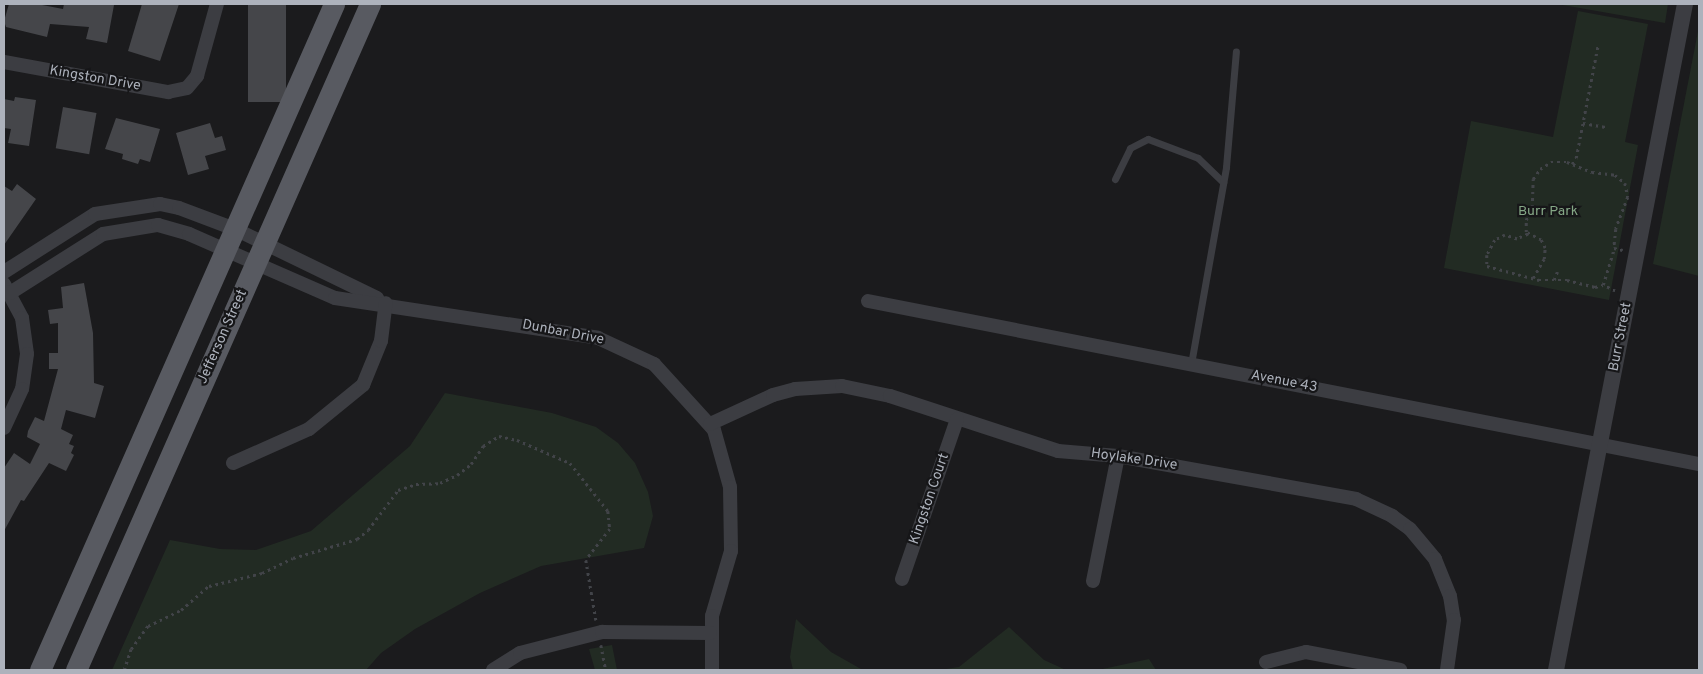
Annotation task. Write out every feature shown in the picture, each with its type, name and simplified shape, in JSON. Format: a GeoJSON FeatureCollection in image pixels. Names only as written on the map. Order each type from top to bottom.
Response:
{"type":"FeatureCollection","features":[{"type":"Feature","properties":{"kind":"main road","name":"Jefferson Street"},"geometry":{"type":"LineString","coordinates":[[76,670],[245,247],[334,4]]}},
{"type":"Feature","properties":{"kind":"main road","name":"Jefferson Street"},"geometry":{"type":"LineString","coordinates":[[40,670],[245,247],[370,4]]}},
{"type":"Feature","properties":{"kind":"street","name":"Kingston Drive"},"geometry":{"type":"LineString","coordinates":[[4,62],[168,92],[186,88],[197,76],[217,4]]}},
{"type":"Feature","properties":{"kind":"street","name":"Burr Street"},"geometry":{"type":"LineString","coordinates":[[1556,670],[1685,4]]}},
{"type":"Feature","properties":{"kind":"street"},"geometry":{"type":"LineString","coordinates":[[6,283],[95,214],[129,206],[160,204],[179,208],[245,247]]}},
{"type":"Feature","properties":{"kind":"street"},"geometry":{"type":"LineString","coordinates":[[6,283],[103,234],[132,227],[158,225],[245,247]]}},
{"type":"Feature","properties":{"kind":"street","name":"Dunbar Drive"},"geometry":{"type":"LineString","coordinates":[[245,247],[335,298],[386,303],[598,338],[654,364],[710,424]]}},
{"type":"Feature","properties":{"kind":"street","name":"Dunbar Drive"},"geometry":{"type":"LineString","coordinates":[[245,247],[386,303]]}},
{"type":"Feature","properties":{"kind":"street"},"geometry":{"type":"LineString","coordinates":[[4,428],[22,389],[27,354],[22,318],[6,283]]}},
{"type":"Feature","properties":{"kind":"street","name":"Avenue 43"},"geometry":{"type":"LineString","coordinates":[[868,301],[1699,464]]}},
{"type":"Feature","properties":{"kind":"street"},"geometry":{"type":"LineString","coordinates":[[233,463],[309,428],[362,386],[381,341],[386,303]]}},
{"type":"Feature","properties":{"kind":"street","name":"Hoylake Drive"},"geometry":{"type":"LineString","coordinates":[[710,424],[773,395],[825,387],[864,389],[1058,451],[1118,456],[1356,499],[1392,516],[1422,542],[1444,578],[1454,620],[1447,670]]}},
{"type":"Feature","properties":{"kind":"street","name":"Kingston Court"},"geometry":{"type":"LineString","coordinates":[[902,579],[957,419]]}},
{"type":"Feature","properties":{"kind":"street"},"geometry":{"type":"LineString","coordinates":[[710,424],[727,469],[733,530],[732,550],[710,633],[712,670]]}},
{"type":"Feature","properties":{"kind":"street"},"geometry":{"type":"LineString","coordinates":[[1094,580],[1118,456]]}},
{"type":"Feature","properties":{"kind":"street"},"geometry":{"type":"LineString","coordinates":[[493,670],[520,653],[598,633],[710,633]]}},
{"type":"Feature","properties":{"kind":"street"},"geometry":{"type":"LineString","coordinates":[[1266,662],[1306,652],[1400,670]]}},
{"type":"Feature","properties":{"kind":"lane"},"geometry":{"type":"LineString","coordinates":[[1191,364],[1223,182],[1235,92],[1236,51]]}},
{"type":"Feature","properties":{"kind":"lane"},"geometry":{"type":"LineString","coordinates":[[1115,179],[1130,148],[1148,139],[1198,158],[1223,182]]}},
{"type":"Feature","properties":{"kind":"path"},"geometry":{"type":"LineString","coordinates":[[1572,164],[1576,158],[1598,45]]}},
{"type":"Feature","properties":{"kind":"path"},"geometry":{"type":"LineString","coordinates":[[1583,123],[1606,127]]}},
{"type":"Feature","properties":{"kind":"path"},"geometry":{"type":"LineString","coordinates":[[1528,234],[1525,223],[1532,206],[1534,175],[1551,162],[1572,164],[1592,172],[1615,175],[1625,183],[1627,201],[1603,285]]}},
{"type":"Feature","properties":{"kind":"path"},"geometry":{"type":"LineString","coordinates":[[1533,278],[1544,258],[1546,248],[1539,238],[1528,234],[1517,239],[1505,235],[1495,240],[1486,264],[1491,268],[1506,269],[1533,278],[1567,280],[1594,287],[1603,285],[1617,292]]}},
{"type":"Feature","properties":{"kind":"path"},"geometry":{"type":"LineString","coordinates":[[1614,248],[1624,251]]}},
{"type":"Feature","properties":{"kind":"path"},"geometry":{"type":"LineString","coordinates":[[1554,280],[1557,272]]}},
{"type":"Feature","properties":{"kind":"path"},"geometry":{"type":"LineString","coordinates":[[124,670],[131,649],[148,626],[181,610],[209,586],[262,573],[292,558],[357,539],[368,530],[398,490],[407,486],[440,482],[457,474],[470,464],[483,446],[499,436],[517,440],[570,463],[611,517],[610,529],[586,560],[606,670]]}},
{"type":"Feature","properties":{"kind":"green space"},"geometry":{"type":"Polygon","coordinates":[[[1557,4],[1668,4],[1665,23],[1557,4]]]}},
{"type":"Feature","properties":{"kind":"green space","name":"Burr Park"},"geometry":{"type":"Polygon","coordinates":[[[1578,11],[1648,24],[1625,142],[1638,145],[1609,300],[1444,268],[1471,121],[1553,137],[1578,11]]]}},
{"type":"Feature","properties":{"kind":"green space"},"geometry":{"type":"Polygon","coordinates":[[[1699,26],[1699,276],[1653,264],[1699,26]]]}},
{"type":"Feature","properties":{"kind":"green space"},"geometry":{"type":"Polygon","coordinates":[[[445,393],[552,413],[596,427],[618,443],[635,463],[648,492],[653,516],[644,548],[541,566],[480,593],[415,629],[381,653],[366,670],[112,670],[170,540],[220,549],[256,550],[311,531],[410,446],[445,393]]]}},
{"type":"Feature","properties":{"kind":"green space"},"geometry":{"type":"Polygon","coordinates":[[[796,619],[831,652],[861,669],[877,670],[793,670],[790,657],[796,619]]]}},
{"type":"Feature","properties":{"kind":"green space"},"geometry":{"type":"Polygon","coordinates":[[[1009,627],[1044,660],[1066,670],[939,670],[959,667],[1009,627]]]}},
{"type":"Feature","properties":{"kind":"green space"},"geometry":{"type":"Polygon","coordinates":[[[612,645],[617,670],[595,670],[589,649],[612,645]]]}},
{"type":"Feature","properties":{"kind":"green space"},"geometry":{"type":"Polygon","coordinates":[[[1149,659],[1156,670],[1098,670],[1149,659]]]}},
{"type":"Feature","properties":{"kind":"building"},"geometry":{"type":"Polygon","coordinates":[[[9,4],[37,4],[63,9],[64,4],[114,5],[107,43],[86,39],[89,27],[50,24],[47,37],[6,27],[4,21],[9,4]]]}},
{"type":"Feature","properties":{"kind":"building"},"geometry":{"type":"Polygon","coordinates":[[[142,4],[179,4],[160,61],[128,51],[142,4]]]}},
{"type":"Feature","properties":{"kind":"building"},"geometry":{"type":"Polygon","coordinates":[[[248,4],[286,4],[286,102],[248,102],[248,4]]]}},
{"type":"Feature","properties":{"kind":"building"},"geometry":{"type":"Polygon","coordinates":[[[15,97],[36,100],[29,146],[8,143],[11,129],[4,128],[4,99],[14,101],[15,97]]]}},
{"type":"Feature","properties":{"kind":"building"},"geometry":{"type":"Polygon","coordinates":[[[63,107],[96,113],[89,154],[56,148],[63,107]]]}},
{"type":"Feature","properties":{"kind":"building"},"geometry":{"type":"Polygon","coordinates":[[[116,118],[160,129],[150,162],[140,159],[138,164],[122,159],[123,154],[105,149],[116,118]]]}},
{"type":"Feature","properties":{"kind":"building"},"geometry":{"type":"Polygon","coordinates":[[[210,123],[215,138],[222,136],[226,150],[205,156],[209,169],[188,175],[176,133],[210,123]]]}},
{"type":"Feature","properties":{"kind":"building"},"geometry":{"type":"Polygon","coordinates":[[[17,184],[36,199],[4,245],[4,186],[12,191],[17,184]]]}},
{"type":"Feature","properties":{"kind":"building"},"geometry":{"type":"Polygon","coordinates":[[[84,283],[93,333],[94,383],[104,386],[95,418],[66,410],[61,429],[73,435],[69,444],[74,446],[71,453],[74,455],[66,471],[49,463],[24,501],[21,500],[4,531],[4,468],[14,453],[30,464],[40,444],[27,437],[28,431],[35,417],[44,421],[58,369],[49,369],[49,353],[58,353],[58,323],[50,324],[48,310],[63,308],[61,287],[84,283]]]}}]}
